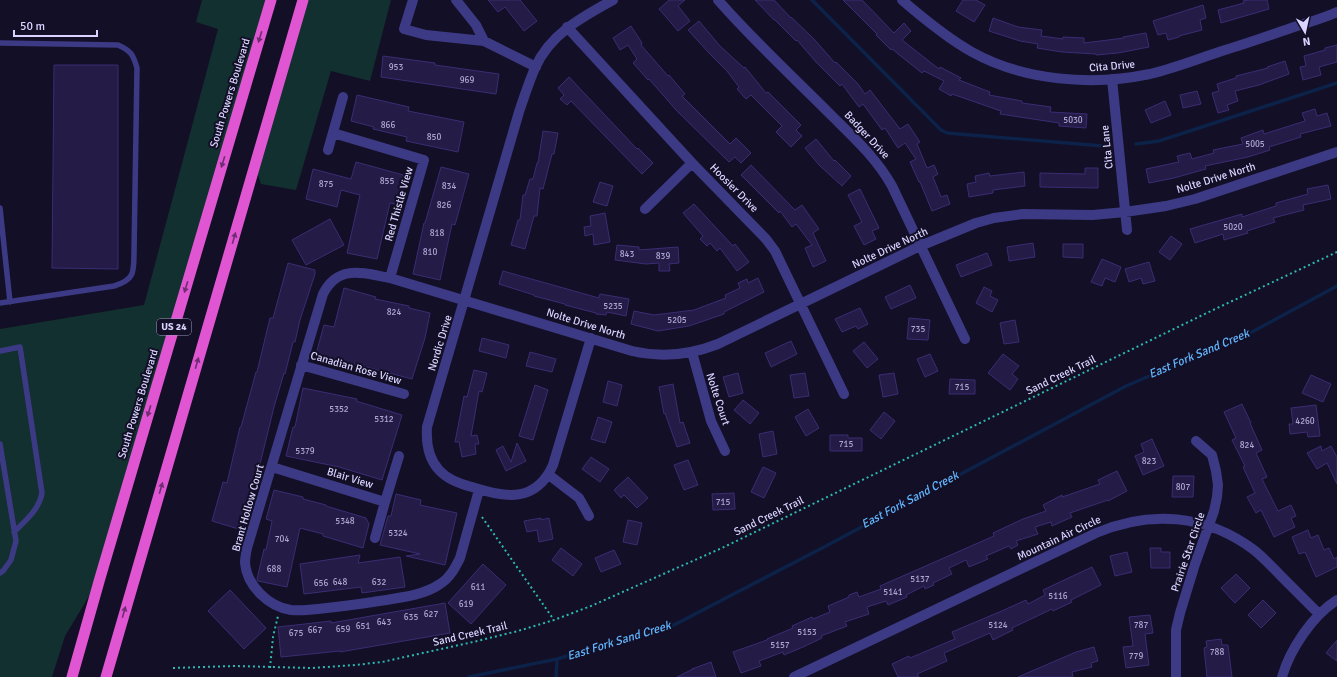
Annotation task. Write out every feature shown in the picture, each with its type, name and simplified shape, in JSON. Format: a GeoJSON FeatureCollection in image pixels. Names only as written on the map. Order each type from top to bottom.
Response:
{"type":"FeatureCollection","features":[{"type":"Feature","properties":{"kind":"highway","name":"South Powers Boulevard"},"geometry":{"type":"LineString","coordinates":[[72,677],[104,563],[271,0]]}},
{"type":"Feature","properties":{"kind":"highway","name":"US 24"},"geometry":{"type":"LineString","coordinates":[[106,677],[303,0]]}},
{"type":"Feature","properties":{"kind":"street"},"geometry":{"type":"LineString","coordinates":[[413,0],[404,29],[426,35],[484,40],[536,66]]}},
{"type":"Feature","properties":{"kind":"street"},"geometry":{"type":"LineString","coordinates":[[456,0],[476,25],[484,40]]}},
{"type":"Feature","properties":{"kind":"street","name":"Nordic Drive"},"geometry":{"type":"LineString","coordinates":[[591,338],[556,457],[549,475],[541,483],[523,493],[502,496],[459,483],[448,478],[439,470],[432,460],[426,440],[427,427],[519,112],[536,66],[549,47],[567,27],[583,16],[613,0]]}},
{"type":"Feature","properties":{"kind":"street","name":"Badger Drive"},"geometry":{"type":"LineString","coordinates":[[718,0],[879,165],[892,186],[964,338]]}},
{"type":"Feature","properties":{"kind":"street","name":"Cita Drive"},"geometry":{"type":"LineString","coordinates":[[902,0],[941,32],[973,53],[993,62],[1017,70],[1060,79],[1093,80],[1112,80],[1144,75],[1168,69],[1337,12]]}},
{"type":"Feature","properties":{"kind":"street","name":"Hoosier Drive"},"geometry":{"type":"LineString","coordinates":[[567,27],[692,163],[766,239],[775,251],[844,394]]}},
{"type":"Feature","properties":{"kind":"street","name":"Cita Lane"},"geometry":{"type":"LineString","coordinates":[[1112,80],[1127,230]]}},
{"type":"Feature","properties":{"kind":"street"},"geometry":{"type":"LineString","coordinates":[[328,150],[343,97]]}},
{"type":"Feature","properties":{"kind":"street","name":"Red Thistle View"},"geometry":{"type":"LineString","coordinates":[[333,133],[424,160],[390,278]]}},
{"type":"Feature","properties":{"kind":"street","name":"Nolte Drive North"},"geometry":{"type":"LineString","coordinates":[[465,300],[646,354],[675,355],[692,352],[718,344],[920,246],[976,223],[1008,216],[1030,214],[1093,215],[1166,206],[1195,199],[1337,152]]}},
{"type":"Feature","properties":{"kind":"street"},"geometry":{"type":"LineString","coordinates":[[645,209],[692,163]]}},
{"type":"Feature","properties":{"kind":"street","name":"Brant Hollow Court"},"geometry":{"type":"LineString","coordinates":[[465,300],[390,278],[356,272],[346,273],[336,277],[328,284],[322,294],[247,548],[245,563],[250,578],[260,594],[271,603],[281,608],[292,610],[348,606],[418,594],[441,584],[456,568],[479,490]]}},
{"type":"Feature","properties":{"kind":"street","name":"Nolte Court"},"geometry":{"type":"LineString","coordinates":[[692,352],[711,421],[725,451]]}},
{"type":"Feature","properties":{"kind":"street","name":"Canadian Rose View"},"geometry":{"type":"LineString","coordinates":[[301,365],[404,394]]}},
{"type":"Feature","properties":{"kind":"street","name":"Prairie Star Circle"},"geometry":{"type":"LineString","coordinates":[[1176,677],[1176,630],[1195,564],[1214,511],[1218,486],[1212,455],[1196,441]]}},
{"type":"Feature","properties":{"kind":"street"},"geometry":{"type":"LineString","coordinates":[[375,538],[399,456]]}},
{"type":"Feature","properties":{"kind":"street","name":"Blair View"},"geometry":{"type":"LineString","coordinates":[[272,467],[385,502]]}},
{"type":"Feature","properties":{"kind":"street"},"geometry":{"type":"LineString","coordinates":[[549,475],[579,498],[589,516]]}},
{"type":"Feature","properties":{"kind":"street","name":"Mountain Air Circle"},"geometry":{"type":"LineString","coordinates":[[798,676],[1111,527],[1126,522],[1160,518],[1177,519],[1209,526],[1225,532],[1254,550],[1319,614]]}},
{"type":"Feature","properties":{"kind":"street"},"geometry":{"type":"LineString","coordinates":[[1282,677],[1290,656],[1299,641],[1319,614],[1337,600]]}},
{"type":"Feature","properties":{"kind":"lane"},"geometry":{"type":"LineString","coordinates":[[0,43],[118,45],[128,49],[134,58],[137,68],[134,270],[131,278],[124,283],[114,286],[0,303]]}},
{"type":"Feature","properties":{"kind":"lane"},"geometry":{"type":"LineString","coordinates":[[0,208],[10,302]]}},
{"type":"Feature","properties":{"kind":"lane"},"geometry":{"type":"LineString","coordinates":[[0,351],[20,347],[42,493],[41,500],[35,510],[14,532]]}},
{"type":"Feature","properties":{"kind":"lane"},"geometry":{"type":"LineString","coordinates":[[0,444],[16,541],[11,560],[3,571],[0,572]]}},
{"type":"Feature","properties":{"kind":"path","name":"Sand Creek Trail"},"geometry":{"type":"LineString","coordinates":[[172,668],[234,666],[312,668],[382,662],[488,639],[554,620],[591,606],[722,548],[1213,310],[1337,252]]}},
{"type":"Feature","properties":{"kind":"path"},"geometry":{"type":"LineString","coordinates":[[474,506],[554,620]]}},
{"type":"Feature","properties":{"kind":"path"},"geometry":{"type":"LineString","coordinates":[[270,668],[273,637],[281,608]]}},
{"type":"Feature","properties":{"kind":"green space"},"geometry":{"type":"Polygon","coordinates":[[[202,0],[266,0],[100,578],[65,636],[52,677],[0,677],[0,329],[144,305],[218,29],[196,22],[202,0]]]}},
{"type":"Feature","properties":{"kind":"green space"},"geometry":{"type":"Polygon","coordinates":[[[302,0],[391,0],[370,81],[331,71],[296,190],[261,184],[255,166],[302,0]]]}},
{"type":"Feature","properties":{"kind":"building"},"geometry":{"type":"Polygon","coordinates":[[[488,0],[520,0],[537,21],[524,31],[505,7],[498,12],[488,0]]]}},
{"type":"Feature","properties":{"kind":"building"},"geometry":{"type":"Polygon","coordinates":[[[669,0],[685,0],[678,6],[690,21],[678,31],[659,9],[669,0]]]}},
{"type":"Feature","properties":{"kind":"building"},"geometry":{"type":"Polygon","coordinates":[[[755,0],[774,0],[814,39],[835,63],[836,62],[858,84],[865,94],[870,90],[900,129],[908,124],[920,142],[917,144],[927,168],[934,165],[938,174],[933,177],[941,197],[947,195],[950,204],[932,211],[910,162],[916,159],[905,143],[898,148],[885,128],[882,130],[863,104],[859,107],[842,84],[840,86],[797,40],[796,41],[755,0]]]}},
{"type":"Feature","properties":{"kind":"building"},"geometry":{"type":"Polygon","coordinates":[[[843,0],[862,0],[894,33],[904,23],[911,31],[902,40],[939,69],[940,67],[961,78],[959,80],[990,92],[989,95],[1022,101],[1022,103],[1051,107],[1050,112],[1087,114],[1086,128],[1059,126],[1059,123],[1000,114],[1001,111],[952,94],[951,96],[939,89],[944,81],[924,71],[922,73],[892,49],[891,50],[843,0]]]}},
{"type":"Feature","properties":{"kind":"building"},"geometry":{"type":"Polygon","coordinates":[[[963,0],[976,0],[985,5],[974,22],[956,11],[963,0]]]}},
{"type":"Feature","properties":{"kind":"building"},"geometry":{"type":"Polygon","coordinates":[[[1267,0],[1269,9],[1221,23],[1218,10],[1244,3],[1243,1],[1267,0]]]}},
{"type":"Feature","properties":{"kind":"building"},"geometry":{"type":"Polygon","coordinates":[[[1203,5],[1206,18],[1200,20],[1202,30],[1168,40],[1166,33],[1158,35],[1153,21],[1203,5]]]}},
{"type":"Feature","properties":{"kind":"building"},"geometry":{"type":"Polygon","coordinates":[[[993,18],[1018,27],[1042,30],[1041,36],[1063,39],[1063,37],[1084,38],[1084,43],[1124,38],[1123,37],[1146,33],[1149,47],[1118,53],[1096,55],[1037,48],[1038,44],[1020,41],[989,31],[993,18]]]}},
{"type":"Feature","properties":{"kind":"building"},"geometry":{"type":"Polygon","coordinates":[[[699,21],[720,46],[744,68],[745,67],[766,93],[768,92],[801,125],[796,130],[802,136],[791,147],[776,132],[782,126],[751,95],[746,99],[737,89],[739,87],[727,71],[688,30],[699,21]]]}},
{"type":"Feature","properties":{"kind":"building"},"geometry":{"type":"Polygon","coordinates":[[[631,26],[642,43],[641,45],[685,94],[682,96],[730,144],[736,138],[751,153],[741,163],[735,157],[729,162],[676,110],[633,63],[637,59],[628,45],[620,50],[613,38],[631,26]]]}},
{"type":"Feature","properties":{"kind":"building"},"geometry":{"type":"Polygon","coordinates":[[[1337,45],[1337,62],[1319,67],[1321,75],[1303,80],[1300,67],[1306,66],[1304,56],[1337,45]]]}},
{"type":"Feature","properties":{"kind":"building"},"geometry":{"type":"Polygon","coordinates":[[[383,56],[499,74],[496,94],[381,77],[383,56]]]}},
{"type":"Feature","properties":{"kind":"building"},"geometry":{"type":"Polygon","coordinates":[[[1285,61],[1289,74],[1259,85],[1235,91],[1238,101],[1227,105],[1229,110],[1218,113],[1212,93],[1219,91],[1217,84],[1236,78],[1236,76],[1268,68],[1267,67],[1285,61]]]}},
{"type":"Feature","properties":{"kind":"building"},"geometry":{"type":"Polygon","coordinates":[[[54,65],[118,65],[118,269],[52,268],[54,65]]]}},
{"type":"Feature","properties":{"kind":"building"},"geometry":{"type":"Polygon","coordinates":[[[569,77],[637,149],[638,148],[653,163],[642,174],[571,101],[567,105],[560,99],[564,95],[558,88],[569,77]]]}},
{"type":"Feature","properties":{"kind":"building"},"geometry":{"type":"Polygon","coordinates":[[[1197,91],[1201,104],[1183,108],[1180,95],[1197,91]]]}},
{"type":"Feature","properties":{"kind":"building"},"geometry":{"type":"Polygon","coordinates":[[[357,95],[409,107],[408,111],[464,122],[458,152],[406,141],[407,137],[373,129],[374,127],[351,121],[357,95]]]}},
{"type":"Feature","properties":{"kind":"building"},"geometry":{"type":"Polygon","coordinates":[[[1165,101],[1171,115],[1151,123],[1145,110],[1165,101]]]}},
{"type":"Feature","properties":{"kind":"building"},"geometry":{"type":"Polygon","coordinates":[[[1315,109],[1317,116],[1327,113],[1331,126],[1300,134],[1301,137],[1269,147],[1270,150],[1248,157],[1205,166],[1206,169],[1149,183],[1146,169],[1179,162],[1177,156],[1190,153],[1192,159],[1214,153],[1213,150],[1243,144],[1241,138],[1263,130],[1264,134],[1305,121],[1302,113],[1315,109]]]}},
{"type":"Feature","properties":{"kind":"building"},"geometry":{"type":"Polygon","coordinates":[[[543,131],[558,133],[554,154],[552,154],[543,189],[540,188],[537,216],[534,216],[525,249],[511,245],[518,220],[520,220],[523,195],[525,195],[530,179],[533,179],[538,163],[543,131]]]}},
{"type":"Feature","properties":{"kind":"building"},"geometry":{"type":"Polygon","coordinates":[[[816,139],[834,161],[835,160],[851,176],[842,186],[819,165],[805,148],[816,139]]]}},
{"type":"Feature","properties":{"kind":"building"},"geometry":{"type":"Polygon","coordinates":[[[356,162],[407,176],[399,205],[390,203],[377,259],[347,253],[360,195],[341,190],[337,207],[306,199],[313,169],[351,179],[356,162]]]}},
{"type":"Feature","properties":{"kind":"building"},"geometry":{"type":"Polygon","coordinates":[[[751,165],[795,210],[802,205],[819,229],[813,233],[826,261],[813,267],[805,248],[812,245],[796,224],[792,227],[780,211],[779,213],[741,175],[751,165]]]}},
{"type":"Feature","properties":{"kind":"building"},"geometry":{"type":"Polygon","coordinates":[[[441,167],[469,174],[455,225],[452,224],[440,280],[413,274],[424,223],[441,167]]]}},
{"type":"Feature","properties":{"kind":"building"},"geometry":{"type":"Polygon","coordinates":[[[1085,168],[1098,168],[1098,188],[1040,187],[1040,173],[1085,174],[1085,168]]]}},
{"type":"Feature","properties":{"kind":"building"},"geometry":{"type":"Polygon","coordinates":[[[1024,172],[1025,186],[993,190],[993,193],[969,197],[967,184],[976,182],[975,176],[989,173],[990,176],[1024,172]]]}},
{"type":"Feature","properties":{"kind":"building"},"geometry":{"type":"Polygon","coordinates":[[[600,182],[613,186],[607,206],[593,202],[600,182]]]}},
{"type":"Feature","properties":{"kind":"building"},"geometry":{"type":"Polygon","coordinates":[[[1328,185],[1331,199],[1303,205],[1304,210],[1273,218],[1275,222],[1247,231],[1248,233],[1224,240],[1223,234],[1195,243],[1190,229],[1242,214],[1242,217],[1276,206],[1276,203],[1308,194],[1307,189],[1328,185]]]}},
{"type":"Feature","properties":{"kind":"building"},"geometry":{"type":"Polygon","coordinates":[[[860,189],[879,228],[872,231],[876,239],[864,245],[854,226],[862,222],[848,195],[860,189]]]}},
{"type":"Feature","properties":{"kind":"building"},"geometry":{"type":"Polygon","coordinates":[[[694,204],[733,246],[735,244],[749,262],[737,271],[720,248],[717,251],[710,243],[707,246],[700,239],[703,236],[683,213],[694,204]]]}},
{"type":"Feature","properties":{"kind":"building"},"geometry":{"type":"Polygon","coordinates":[[[605,213],[610,242],[594,245],[593,234],[585,236],[584,227],[591,226],[590,216],[605,213]]]}},
{"type":"Feature","properties":{"kind":"building"},"geometry":{"type":"Polygon","coordinates":[[[330,219],[344,245],[306,265],[292,240],[330,219]]]}},
{"type":"Feature","properties":{"kind":"building"},"geometry":{"type":"Polygon","coordinates":[[[1171,236],[1182,244],[1170,260],[1159,252],[1171,236]]]}},
{"type":"Feature","properties":{"kind":"building"},"geometry":{"type":"Polygon","coordinates":[[[1033,243],[1035,257],[1009,261],[1007,247],[1033,243]]]}},
{"type":"Feature","properties":{"kind":"building"},"geometry":{"type":"Polygon","coordinates":[[[1063,244],[1083,244],[1083,258],[1063,257],[1063,244]]]}},
{"type":"Feature","properties":{"kind":"building"},"geometry":{"type":"Polygon","coordinates":[[[617,245],[639,247],[639,250],[678,247],[679,263],[669,264],[670,271],[659,271],[659,263],[646,264],[615,260],[617,245]]]}},
{"type":"Feature","properties":{"kind":"building"},"geometry":{"type":"Polygon","coordinates":[[[987,253],[992,265],[961,277],[956,265],[987,253]]]}},
{"type":"Feature","properties":{"kind":"building"},"geometry":{"type":"Polygon","coordinates":[[[1102,259],[1121,267],[1115,282],[1105,278],[1102,286],[1091,282],[1102,259]]]}},
{"type":"Feature","properties":{"kind":"building"},"geometry":{"type":"Polygon","coordinates":[[[1149,262],[1155,281],[1143,284],[1141,278],[1129,282],[1125,269],[1149,262]]]}},
{"type":"Feature","properties":{"kind":"building"},"geometry":{"type":"Polygon","coordinates":[[[288,263],[315,270],[315,274],[274,407],[242,530],[212,521],[223,482],[227,483],[240,427],[257,372],[270,318],[273,318],[288,263]]]}},
{"type":"Feature","properties":{"kind":"building"},"geometry":{"type":"Polygon","coordinates":[[[503,271],[599,298],[600,294],[629,299],[626,316],[607,312],[606,315],[596,314],[499,284],[503,271]]]}},
{"type":"Feature","properties":{"kind":"building"},"geometry":{"type":"Polygon","coordinates":[[[758,278],[764,292],[724,312],[724,314],[689,326],[658,331],[631,324],[634,311],[654,315],[694,310],[726,298],[725,295],[740,288],[738,283],[747,279],[748,283],[758,278]]]}},
{"type":"Feature","properties":{"kind":"building"},"geometry":{"type":"Polygon","coordinates":[[[910,285],[916,298],[891,309],[885,297],[910,285]]]}},
{"type":"Feature","properties":{"kind":"building"},"geometry":{"type":"Polygon","coordinates":[[[984,287],[992,291],[990,296],[998,300],[992,312],[976,303],[984,287]]]}},
{"type":"Feature","properties":{"kind":"building"},"geometry":{"type":"Polygon","coordinates":[[[344,288],[376,297],[375,299],[409,306],[409,308],[430,313],[425,338],[412,379],[316,354],[324,325],[334,327],[344,288]]]}},
{"type":"Feature","properties":{"kind":"building"},"geometry":{"type":"Polygon","coordinates":[[[860,308],[868,324],[858,329],[856,326],[842,332],[835,319],[860,308]]]}},
{"type":"Feature","properties":{"kind":"building"},"geometry":{"type":"Polygon","coordinates":[[[909,318],[930,320],[928,340],[907,339],[909,318]]]}},
{"type":"Feature","properties":{"kind":"building"},"geometry":{"type":"Polygon","coordinates":[[[1015,320],[1019,342],[1004,344],[1000,323],[1015,320]]]}},
{"type":"Feature","properties":{"kind":"building"},"geometry":{"type":"Polygon","coordinates":[[[482,338],[509,345],[506,358],[479,351],[482,338]]]}},
{"type":"Feature","properties":{"kind":"building"},"geometry":{"type":"Polygon","coordinates":[[[791,341],[797,354],[771,367],[765,353],[791,341]]]}},
{"type":"Feature","properties":{"kind":"building"},"geometry":{"type":"Polygon","coordinates":[[[864,342],[878,359],[867,368],[853,351],[864,342]]]}},
{"type":"Feature","properties":{"kind":"building"},"geometry":{"type":"Polygon","coordinates":[[[530,352],[556,359],[552,372],[526,366],[530,352]]]}},
{"type":"Feature","properties":{"kind":"building"},"geometry":{"type":"Polygon","coordinates":[[[930,354],[938,371],[925,377],[917,359],[930,354]]]}},
{"type":"Feature","properties":{"kind":"building"},"geometry":{"type":"Polygon","coordinates":[[[1003,354],[1019,366],[1012,374],[1018,379],[1010,390],[988,373],[1003,354]]]}},
{"type":"Feature","properties":{"kind":"building"},"geometry":{"type":"Polygon","coordinates":[[[474,370],[487,373],[482,392],[479,391],[471,436],[477,435],[479,444],[475,444],[476,454],[462,457],[459,442],[455,442],[464,396],[467,397],[474,370]]]}},
{"type":"Feature","properties":{"kind":"building"},"geometry":{"type":"Polygon","coordinates":[[[738,373],[743,393],[729,397],[723,377],[738,373]]]}},
{"type":"Feature","properties":{"kind":"building"},"geometry":{"type":"Polygon","coordinates":[[[805,373],[809,396],[794,398],[790,375],[805,373]]]}},
{"type":"Feature","properties":{"kind":"building"},"geometry":{"type":"Polygon","coordinates":[[[894,373],[898,394],[883,397],[879,375],[894,373]]]}},
{"type":"Feature","properties":{"kind":"building"},"geometry":{"type":"Polygon","coordinates":[[[1311,375],[1331,384],[1323,402],[1302,393],[1311,375]]]}},
{"type":"Feature","properties":{"kind":"building"},"geometry":{"type":"Polygon","coordinates":[[[950,379],[975,380],[975,394],[949,394],[950,379]]]}},
{"type":"Feature","properties":{"kind":"building"},"geometry":{"type":"Polygon","coordinates":[[[608,381],[622,385],[617,406],[603,402],[608,381]]]}},
{"type":"Feature","properties":{"kind":"building"},"geometry":{"type":"Polygon","coordinates":[[[673,384],[680,423],[683,422],[690,443],[677,447],[665,413],[664,414],[659,387],[673,384]]]}},
{"type":"Feature","properties":{"kind":"building"},"geometry":{"type":"Polygon","coordinates":[[[535,385],[548,390],[533,440],[519,436],[535,385]]]}},
{"type":"Feature","properties":{"kind":"building"},"geometry":{"type":"Polygon","coordinates":[[[303,388],[357,399],[356,401],[402,415],[382,480],[339,467],[286,456],[293,427],[295,427],[303,388]]]}},
{"type":"Feature","properties":{"kind":"building"},"geometry":{"type":"Polygon","coordinates":[[[743,400],[759,413],[750,424],[734,410],[743,400]]]}},
{"type":"Feature","properties":{"kind":"building"},"geometry":{"type":"Polygon","coordinates":[[[1242,404],[1262,450],[1256,453],[1267,477],[1262,479],[1278,511],[1291,505],[1296,516],[1291,518],[1295,527],[1274,537],[1261,510],[1256,513],[1247,497],[1255,493],[1243,467],[1245,466],[1232,440],[1236,438],[1224,412],[1242,404]]]}},
{"type":"Feature","properties":{"kind":"building"},"geometry":{"type":"Polygon","coordinates":[[[1316,405],[1320,436],[1308,437],[1307,432],[1290,434],[1289,424],[1293,424],[1291,408],[1316,405]]]}},
{"type":"Feature","properties":{"kind":"building"},"geometry":{"type":"Polygon","coordinates":[[[808,409],[819,428],[806,436],[795,417],[808,409]]]}},
{"type":"Feature","properties":{"kind":"building"},"geometry":{"type":"Polygon","coordinates":[[[884,412],[895,421],[881,439],[870,430],[884,412]]]}},
{"type":"Feature","properties":{"kind":"building"},"geometry":{"type":"Polygon","coordinates":[[[598,417],[612,422],[605,443],[591,439],[598,417]]]}},
{"type":"Feature","properties":{"kind":"building"},"geometry":{"type":"Polygon","coordinates":[[[773,431],[777,454],[763,457],[759,434],[773,431]]]}},
{"type":"Feature","properties":{"kind":"building"},"geometry":{"type":"Polygon","coordinates":[[[830,435],[848,435],[848,438],[862,438],[862,451],[830,451],[830,435]]]}},
{"type":"Feature","properties":{"kind":"building"},"geometry":{"type":"Polygon","coordinates":[[[1152,439],[1164,466],[1143,475],[1135,456],[1144,452],[1141,444],[1152,439]]]}},
{"type":"Feature","properties":{"kind":"building"},"geometry":{"type":"Polygon","coordinates":[[[517,443],[526,461],[506,471],[496,450],[503,446],[511,462],[517,443]]]}},
{"type":"Feature","properties":{"kind":"building"},"geometry":{"type":"Polygon","coordinates":[[[1321,446],[1322,451],[1331,446],[1337,457],[1337,484],[1327,463],[1317,469],[1307,453],[1321,446]]]}},
{"type":"Feature","properties":{"kind":"building"},"geometry":{"type":"Polygon","coordinates":[[[591,457],[609,469],[600,482],[582,469],[591,457]]]}},
{"type":"Feature","properties":{"kind":"building"},"geometry":{"type":"Polygon","coordinates":[[[688,460],[698,485],[684,490],[674,465],[688,460]]]}},
{"type":"Feature","properties":{"kind":"building"},"geometry":{"type":"Polygon","coordinates":[[[763,467],[776,473],[764,498],[751,492],[763,467]]]}},
{"type":"Feature","properties":{"kind":"building"},"geometry":{"type":"Polygon","coordinates":[[[1117,471],[1127,491],[1108,501],[1070,513],[1072,517],[1052,526],[1051,522],[1035,527],[1038,534],[1016,541],[1018,545],[1011,549],[1009,546],[986,556],[988,559],[969,567],[966,560],[949,568],[952,574],[933,583],[934,585],[925,589],[924,586],[906,595],[907,597],[888,605],[886,601],[867,607],[869,614],[845,622],[847,626],[821,636],[822,638],[784,655],[783,652],[759,661],[761,666],[741,673],[733,652],[767,640],[812,617],[813,619],[830,612],[828,606],[849,597],[849,595],[857,592],[859,597],[881,589],[880,586],[994,536],[993,533],[1023,519],[1046,511],[1043,505],[1062,495],[1062,497],[1100,484],[1098,480],[1117,471]]]}},
{"type":"Feature","properties":{"kind":"building"},"geometry":{"type":"Polygon","coordinates":[[[1173,476],[1194,476],[1193,497],[1172,497],[1173,476]]]}},
{"type":"Feature","properties":{"kind":"building"},"geometry":{"type":"Polygon","coordinates":[[[628,477],[648,498],[637,508],[624,495],[621,498],[614,490],[628,477]]]}},
{"type":"Feature","properties":{"kind":"building"},"geometry":{"type":"Polygon","coordinates":[[[274,490],[303,497],[303,499],[366,518],[369,524],[363,548],[323,536],[323,534],[300,528],[287,587],[258,581],[257,579],[264,549],[266,550],[272,521],[266,519],[274,490]]]}},
{"type":"Feature","properties":{"kind":"building"},"geometry":{"type":"Polygon","coordinates":[[[734,493],[735,509],[713,510],[712,494],[734,493]]]}},
{"type":"Feature","properties":{"kind":"building"},"geometry":{"type":"Polygon","coordinates":[[[396,494],[421,500],[420,505],[457,513],[445,565],[406,556],[420,554],[380,545],[388,516],[391,516],[396,494]]]}},
{"type":"Feature","properties":{"kind":"building"},"geometry":{"type":"Polygon","coordinates":[[[541,518],[541,520],[549,518],[553,539],[539,542],[537,530],[527,532],[524,521],[541,518]]]}},
{"type":"Feature","properties":{"kind":"building"},"geometry":{"type":"Polygon","coordinates":[[[628,520],[642,523],[637,545],[623,542],[628,520]]]}},
{"type":"Feature","properties":{"kind":"building"},"geometry":{"type":"Polygon","coordinates":[[[1308,530],[1311,538],[1318,535],[1324,550],[1329,548],[1334,559],[1337,557],[1337,567],[1316,577],[1305,552],[1299,554],[1292,537],[1308,530]]]}},
{"type":"Feature","properties":{"kind":"building"},"geometry":{"type":"Polygon","coordinates":[[[561,548],[582,564],[573,576],[552,560],[561,548]]]}},
{"type":"Feature","properties":{"kind":"building"},"geometry":{"type":"Polygon","coordinates":[[[1150,548],[1161,548],[1161,552],[1170,552],[1170,568],[1151,568],[1150,548]]]}},
{"type":"Feature","properties":{"kind":"building"},"geometry":{"type":"Polygon","coordinates":[[[614,550],[621,564],[601,572],[595,558],[614,550]]]}},
{"type":"Feature","properties":{"kind":"building"},"geometry":{"type":"Polygon","coordinates":[[[1127,552],[1132,572],[1115,576],[1110,556],[1127,552]]]}},
{"type":"Feature","properties":{"kind":"building"},"geometry":{"type":"Polygon","coordinates":[[[360,555],[358,563],[400,557],[405,587],[362,593],[361,587],[304,594],[300,564],[360,555]]]}},
{"type":"Feature","properties":{"kind":"building"},"geometry":{"type":"Polygon","coordinates":[[[483,564],[506,585],[471,624],[448,603],[483,564]]]}},
{"type":"Feature","properties":{"kind":"building"},"geometry":{"type":"Polygon","coordinates":[[[1092,567],[1101,585],[1071,600],[1072,602],[1053,611],[1052,609],[1012,628],[1013,630],[993,640],[990,633],[944,653],[947,661],[917,674],[919,677],[898,677],[892,664],[955,639],[952,632],[1026,600],[1028,604],[1045,595],[1043,590],[1092,567]]]}},
{"type":"Feature","properties":{"kind":"building"},"geometry":{"type":"Polygon","coordinates":[[[1236,574],[1250,588],[1235,603],[1221,588],[1236,574]]]}},
{"type":"Feature","properties":{"kind":"building"},"geometry":{"type":"Polygon","coordinates":[[[230,590],[266,628],[244,649],[208,611],[230,590]]]}},
{"type":"Feature","properties":{"kind":"building"},"geometry":{"type":"Polygon","coordinates":[[[1263,600],[1276,613],[1261,628],[1248,615],[1263,600]]]}},
{"type":"Feature","properties":{"kind":"building"},"geometry":{"type":"Polygon","coordinates":[[[445,603],[450,633],[340,652],[281,657],[278,627],[331,621],[331,623],[445,603]]]}},
{"type":"Feature","properties":{"kind":"building"},"geometry":{"type":"Polygon","coordinates":[[[1150,615],[1153,633],[1145,634],[1149,665],[1126,668],[1123,647],[1133,646],[1129,617],[1150,615]]]}},
{"type":"Feature","properties":{"kind":"building"},"geometry":{"type":"Polygon","coordinates":[[[1221,639],[1222,645],[1228,645],[1232,677],[1207,677],[1204,648],[1207,647],[1206,641],[1221,639]]]}},
{"type":"Feature","properties":{"kind":"building"},"geometry":{"type":"Polygon","coordinates":[[[1337,640],[1337,661],[1326,653],[1337,640]]]}},
{"type":"Feature","properties":{"kind":"building"},"geometry":{"type":"Polygon","coordinates":[[[1094,647],[1098,661],[1091,663],[1092,667],[1072,672],[1073,677],[1018,677],[1076,652],[1094,647]]]}},
{"type":"Feature","properties":{"kind":"building"},"geometry":{"type":"Polygon","coordinates":[[[711,662],[716,677],[677,677],[692,669],[711,662]]]}},
{"type":"Feature","properties":{"kind":"waterway"},"geometry":{"type":"LineString","coordinates":[[812,0],[941,130],[947,133],[1103,146]]}},
{"type":"Feature","properties":{"kind":"waterway"},"geometry":{"type":"LineString","coordinates":[[1136,144],[1159,141],[1337,83]]}},
{"type":"Feature","properties":{"kind":"waterway","name":"East Fork Sand Creek"},"geometry":{"type":"LineString","coordinates":[[469,677],[557,659],[674,625],[826,546],[1126,386],[1250,333],[1337,286]]}},
{"type":"Feature","properties":{"kind":"waterway"},"geometry":{"type":"LineString","coordinates":[[556,677],[557,659]]}}]}
